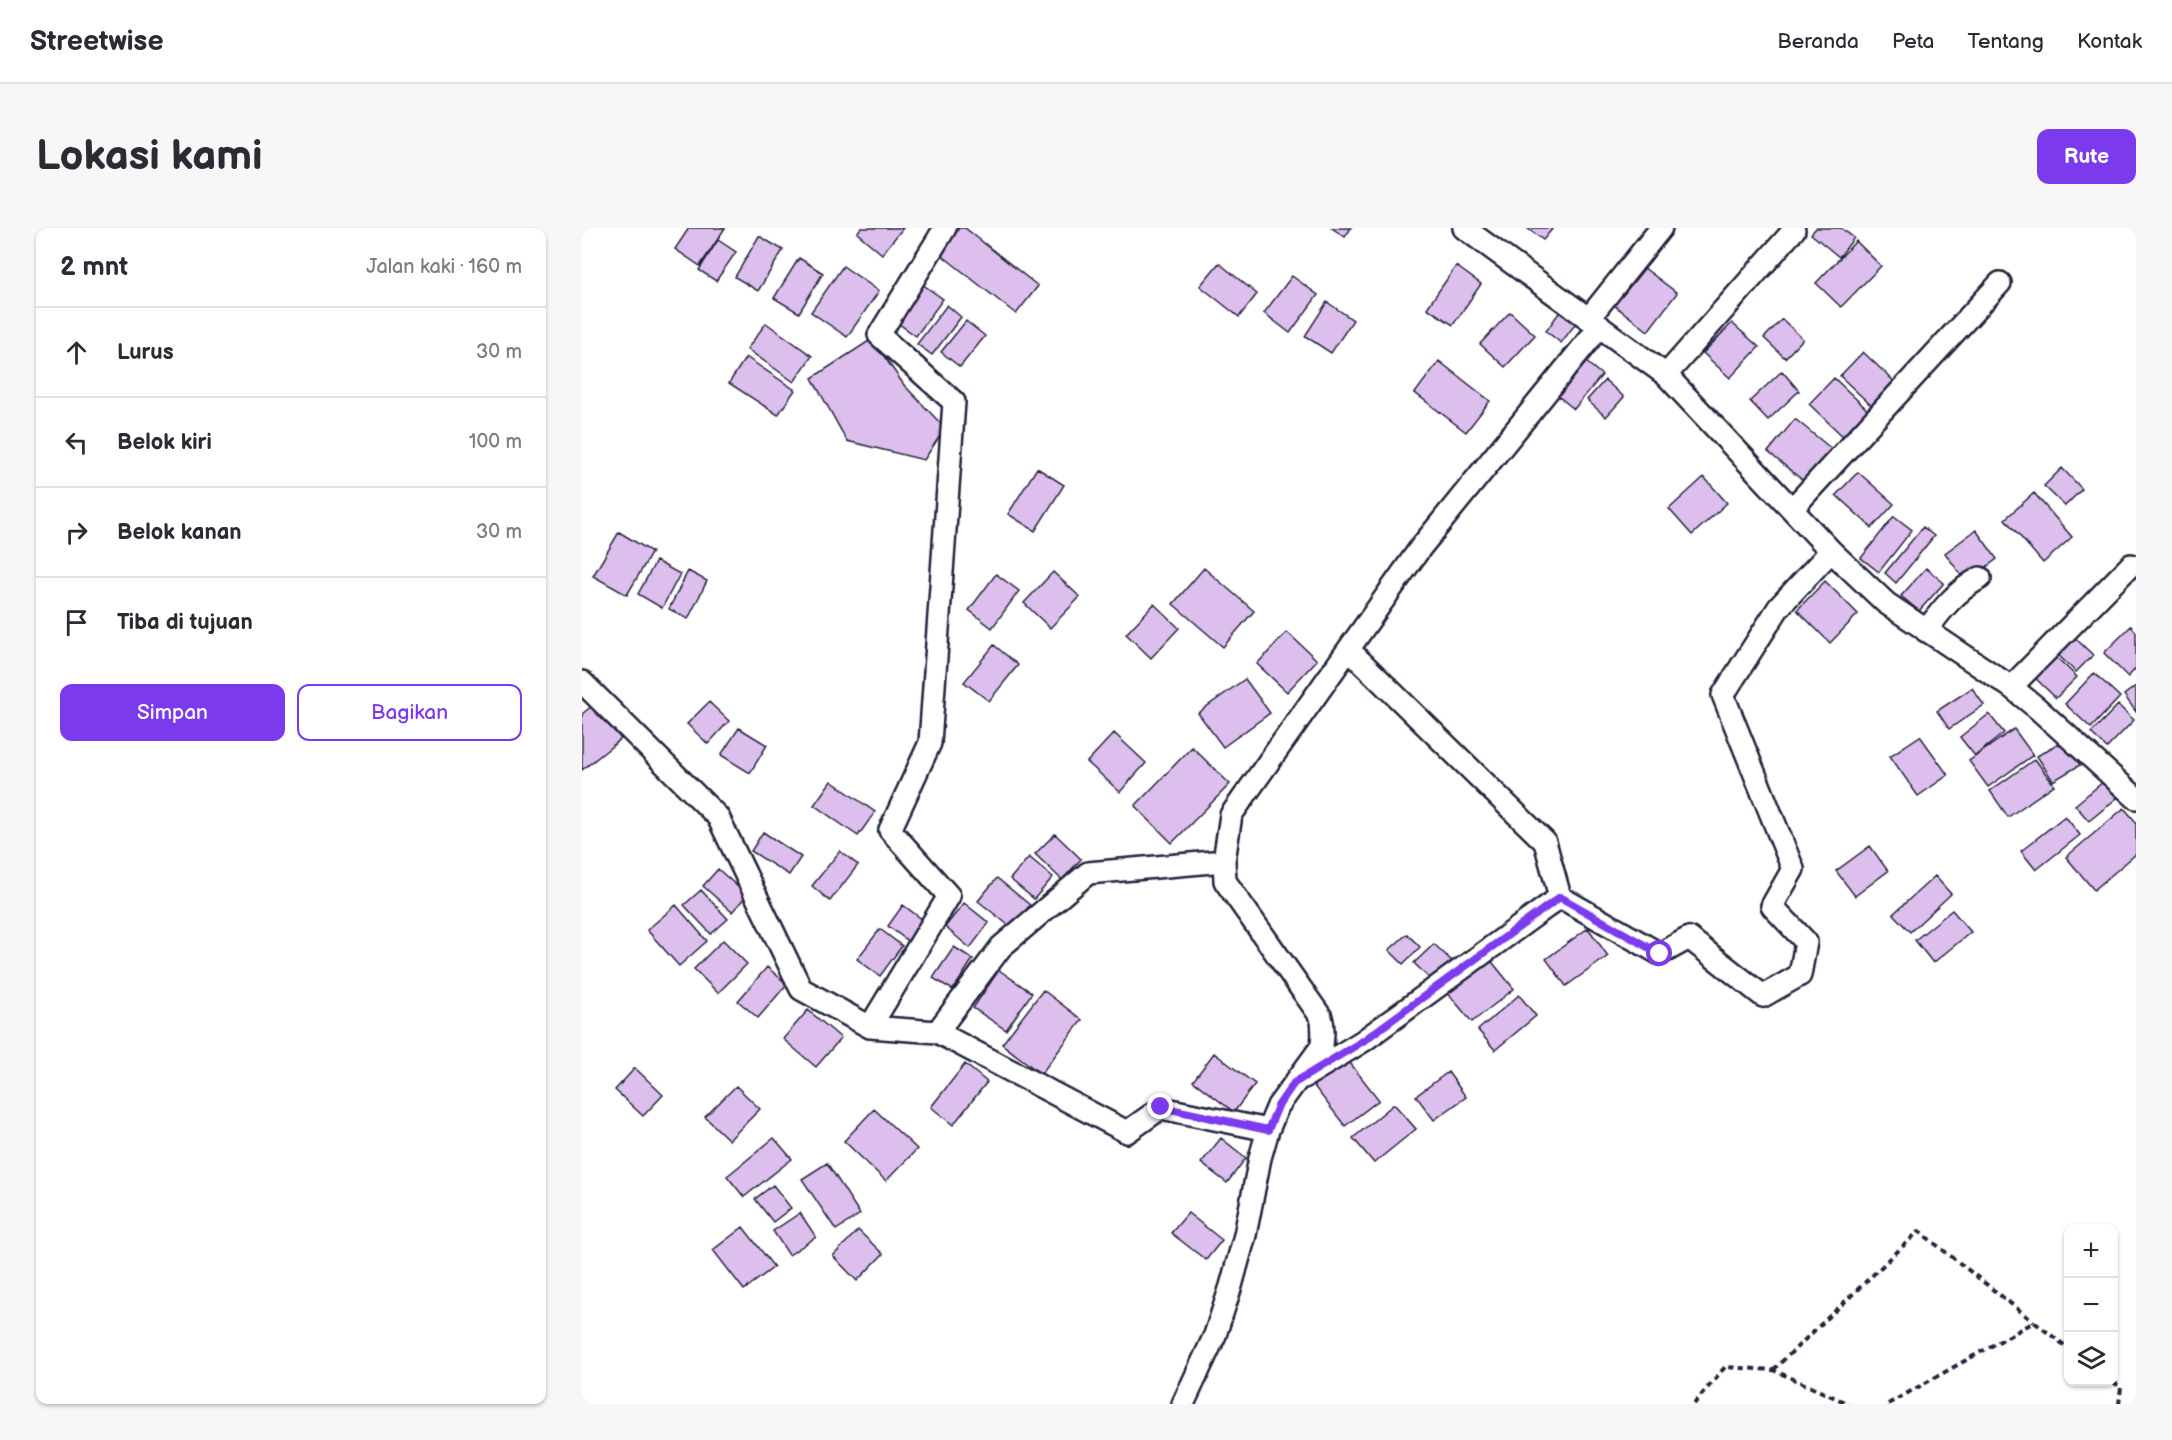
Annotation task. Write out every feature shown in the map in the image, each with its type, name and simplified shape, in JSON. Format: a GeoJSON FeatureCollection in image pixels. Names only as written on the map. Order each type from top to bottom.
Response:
{"type":"FeatureCollection","features":[{"type":"Feature","properties":{"kind":"street"},"geometry":{"type":"LineString","coordinates":[[870,1027],[949,896],[890,831],[930,743],[954,402],[879,335],[945,228]]}},
{"type":"Feature","properties":{"kind":"street"},"geometry":{"type":"LineString","coordinates":[[1464,228],[1666,375],[1831,550],[1886,603],[2011,687],[2136,798]]}},
{"type":"Feature","properties":{"kind":"street"},"geometry":{"type":"LineString","coordinates":[[1183,1404],[1215,1335],[1231,1286],[1268,1130],[1278,1106],[1322,1046],[1324,1026],[1321,1017],[1225,881],[1224,861],[1231,815],[1421,547],[1594,322],[1661,228]]}},
{"type":"Feature","properties":{"kind":"street"},"geometry":{"type":"LineString","coordinates":[[1666,375],[1794,230]]}},
{"type":"Feature","properties":{"kind":"street"},"geometry":{"type":"LineString","coordinates":[[1792,509],[2000,283]]}},
{"type":"Feature","properties":{"kind":"street"},"geometry":{"type":"LineString","coordinates":[[1349,650],[1545,842],[1560,897],[1660,954],[1689,938],[1762,996],[1800,975],[1806,942],[1772,906],[1793,869],[1723,695],[1779,607],[1831,550]]}},
{"type":"Feature","properties":{"kind":"street"},"geometry":{"type":"LineString","coordinates":[[2011,687],[2131,565]]}},
{"type":"Feature","properties":{"kind":"street"},"geometry":{"type":"LineString","coordinates":[[1926,631],[1953,597],[1965,586],[1980,578]]}},
{"type":"Feature","properties":{"kind":"street"},"geometry":{"type":"LineString","coordinates":[[582,682],[718,817],[801,989],[870,1027],[937,1032],[1127,1132],[1161,1107],[1268,1130]]}},
{"type":"Feature","properties":{"kind":"street"},"geometry":{"type":"LineString","coordinates":[[937,1032],[1001,947],[1088,873],[1224,861]]}},
{"type":"Feature","properties":{"kind":"street"},"geometry":{"type":"LineString","coordinates":[[1294,1083],[1363,1041],[1560,897]]}},
{"type":"Feature","properties":{"kind":"path"},"geometry":{"type":"LineString","coordinates":[[1773,1370],[1919,1231],[2064,1345]]}},
{"type":"Feature","properties":{"kind":"path"},"geometry":{"type":"LineString","coordinates":[[1888,1404],[2034,1322]]}},
{"type":"Feature","properties":{"kind":"path"},"geometry":{"type":"LineString","coordinates":[[1694,1404],[1725,1367],[1773,1370],[1849,1404]]}},
{"type":"Feature","properties":{"kind":"path"},"geometry":{"type":"LineString","coordinates":[[2118,1385],[2121,1387],[2119,1404]]}},
{"type":"Feature","properties":{"kind":"building"},"geometry":{"type":"Polygon","coordinates":[[[689,228],[725,228],[700,266],[675,249],[689,228]]]}},
{"type":"Feature","properties":{"kind":"building"},"geometry":{"type":"Polygon","coordinates":[[[861,228],[903,228],[882,254],[857,233],[861,228]]]}},
{"type":"Feature","properties":{"kind":"building"},"geometry":{"type":"Polygon","coordinates":[[[959,228],[965,228],[1038,286],[1016,314],[939,253],[959,228]]]}},
{"type":"Feature","properties":{"kind":"building"},"geometry":{"type":"Polygon","coordinates":[[[1332,228],[1351,228],[1345,237],[1332,228]]]}},
{"type":"Feature","properties":{"kind":"building"},"geometry":{"type":"Polygon","coordinates":[[[1527,228],[1553,228],[1543,240],[1527,228]]]}},
{"type":"Feature","properties":{"kind":"building"},"geometry":{"type":"Polygon","coordinates":[[[1816,228],[1841,228],[1854,238],[1839,257],[1811,234],[1816,228]]]}},
{"type":"Feature","properties":{"kind":"building"},"geometry":{"type":"Polygon","coordinates":[[[759,236],[783,250],[758,291],[735,277],[759,236]]]}},
{"type":"Feature","properties":{"kind":"building"},"geometry":{"type":"Polygon","coordinates":[[[718,240],[736,252],[716,281],[699,270],[718,240]]]}},
{"type":"Feature","properties":{"kind":"building"},"geometry":{"type":"Polygon","coordinates":[[[1856,241],[1881,266],[1841,307],[1816,283],[1856,241]]]}},
{"type":"Feature","properties":{"kind":"building"},"geometry":{"type":"Polygon","coordinates":[[[799,258],[823,273],[799,313],[774,298],[799,258]]]}},
{"type":"Feature","properties":{"kind":"building"},"geometry":{"type":"Polygon","coordinates":[[[1219,263],[1257,294],[1239,317],[1200,286],[1219,263]]]}},
{"type":"Feature","properties":{"kind":"building"},"geometry":{"type":"Polygon","coordinates":[[[1639,264],[1677,293],[1648,331],[1610,302],[1639,264]]]}},
{"type":"Feature","properties":{"kind":"building"},"geometry":{"type":"Polygon","coordinates":[[[843,266],[879,291],[847,337],[811,312],[843,266]]]}},
{"type":"Feature","properties":{"kind":"building"},"geometry":{"type":"Polygon","coordinates":[[[1456,266],[1481,284],[1453,325],[1427,308],[1456,266]]]}},
{"type":"Feature","properties":{"kind":"building"},"geometry":{"type":"Polygon","coordinates":[[[1292,276],[1318,295],[1290,333],[1264,313],[1292,276]]]}},
{"type":"Feature","properties":{"kind":"building"},"geometry":{"type":"Polygon","coordinates":[[[922,284],[943,299],[916,336],[895,321],[922,284]]]}},
{"type":"Feature","properties":{"kind":"building"},"geometry":{"type":"Polygon","coordinates":[[[1327,302],[1353,320],[1331,353],[1305,336],[1327,302]]]}},
{"type":"Feature","properties":{"kind":"building"},"geometry":{"type":"Polygon","coordinates":[[[947,305],[961,317],[932,355],[917,344],[947,305]]]}},
{"type":"Feature","properties":{"kind":"building"},"geometry":{"type":"Polygon","coordinates":[[[1561,310],[1577,322],[1561,343],[1546,331],[1561,310]]]}},
{"type":"Feature","properties":{"kind":"building"},"geometry":{"type":"Polygon","coordinates":[[[1510,312],[1535,335],[1505,367],[1480,344],[1510,312]]]}},
{"type":"Feature","properties":{"kind":"building"},"geometry":{"type":"Polygon","coordinates":[[[1782,319],[1803,339],[1785,358],[1764,338],[1782,319]]]}},
{"type":"Feature","properties":{"kind":"building"},"geometry":{"type":"Polygon","coordinates":[[[966,321],[985,336],[960,367],[941,352],[966,321]]]}},
{"type":"Feature","properties":{"kind":"building"},"geometry":{"type":"Polygon","coordinates":[[[766,323],[812,356],[794,382],[747,349],[766,323]]]}},
{"type":"Feature","properties":{"kind":"building"},"geometry":{"type":"Polygon","coordinates":[[[1732,323],[1759,347],[1730,378],[1703,353],[1732,323]]]}},
{"type":"Feature","properties":{"kind":"building"},"geometry":{"type":"Polygon","coordinates":[[[872,339],[904,385],[945,428],[924,460],[847,441],[812,378],[872,339]]]}},
{"type":"Feature","properties":{"kind":"building"},"geometry":{"type":"Polygon","coordinates":[[[1863,352],[1899,386],[1876,410],[1840,376],[1863,352]]]}},
{"type":"Feature","properties":{"kind":"building"},"geometry":{"type":"Polygon","coordinates":[[[746,357],[795,390],[778,415],[729,383],[746,357]]]}},
{"type":"Feature","properties":{"kind":"building"},"geometry":{"type":"Polygon","coordinates":[[[1580,357],[1602,375],[1574,409],[1552,391],[1580,357]]]}},
{"type":"Feature","properties":{"kind":"building"},"geometry":{"type":"Polygon","coordinates":[[[1439,361],[1490,401],[1466,432],[1415,393],[1439,361]]]}},
{"type":"Feature","properties":{"kind":"building"},"geometry":{"type":"Polygon","coordinates":[[[1782,371],[1799,391],[1768,420],[1750,401],[1782,371]]]}},
{"type":"Feature","properties":{"kind":"building"},"geometry":{"type":"Polygon","coordinates":[[[1834,378],[1874,416],[1849,442],[1809,404],[1834,378]]]}},
{"type":"Feature","properties":{"kind":"building"},"geometry":{"type":"Polygon","coordinates":[[[1605,380],[1624,397],[1606,417],[1587,400],[1605,380]]]}},
{"type":"Feature","properties":{"kind":"building"},"geometry":{"type":"Polygon","coordinates":[[[1795,419],[1833,450],[1806,483],[1768,452],[1795,419]]]}},
{"type":"Feature","properties":{"kind":"building"},"geometry":{"type":"Polygon","coordinates":[[[1037,468],[1064,485],[1035,531],[1008,514],[1037,468]]]}},
{"type":"Feature","properties":{"kind":"building"},"geometry":{"type":"Polygon","coordinates":[[[2062,468],[2082,489],[2065,506],[2044,486],[2062,468]]]}},
{"type":"Feature","properties":{"kind":"building"},"geometry":{"type":"Polygon","coordinates":[[[1858,472],[1894,504],[1872,528],[1836,495],[1858,472]]]}},
{"type":"Feature","properties":{"kind":"building"},"geometry":{"type":"Polygon","coordinates":[[[1704,477],[1727,503],[1692,535],[1669,509],[1704,477]]]}},
{"type":"Feature","properties":{"kind":"building"},"geometry":{"type":"Polygon","coordinates":[[[2034,493],[2072,537],[2043,563],[2005,519],[2034,493]]]}},
{"type":"Feature","properties":{"kind":"building"},"geometry":{"type":"Polygon","coordinates":[[[1894,516],[1912,530],[1879,572],[1861,558],[1894,516]]]}},
{"type":"Feature","properties":{"kind":"building"},"geometry":{"type":"Polygon","coordinates":[[[1923,527],[1934,536],[1896,583],[1885,573],[1923,527]]]}},
{"type":"Feature","properties":{"kind":"building"},"geometry":{"type":"Polygon","coordinates":[[[1976,530],[1997,559],[1966,582],[1945,553],[1976,530]]]}},
{"type":"Feature","properties":{"kind":"building"},"geometry":{"type":"Polygon","coordinates":[[[619,532],[652,552],[627,595],[593,576],[619,532]]]}},
{"type":"Feature","properties":{"kind":"building"},"geometry":{"type":"Polygon","coordinates":[[[656,561],[680,574],[662,608],[638,594],[656,561]]]}},
{"type":"Feature","properties":{"kind":"building"},"geometry":{"type":"Polygon","coordinates":[[[1204,568],[1254,611],[1223,647],[1173,604],[1204,568]]]}},
{"type":"Feature","properties":{"kind":"building"},"geometry":{"type":"Polygon","coordinates":[[[1926,568],[1944,583],[1919,611],[1901,596],[1926,568]]]}},
{"type":"Feature","properties":{"kind":"building"},"geometry":{"type":"Polygon","coordinates":[[[688,571],[707,581],[688,619],[669,609],[688,571]]]}},
{"type":"Feature","properties":{"kind":"building"},"geometry":{"type":"Polygon","coordinates":[[[1053,572],[1080,597],[1050,628],[1024,603],[1053,572]]]}},
{"type":"Feature","properties":{"kind":"building"},"geometry":{"type":"Polygon","coordinates":[[[996,574],[1019,591],[992,628],[969,610],[996,574]]]}},
{"type":"Feature","properties":{"kind":"building"},"geometry":{"type":"Polygon","coordinates":[[[1825,581],[1858,614],[1830,643],[1797,610],[1825,581]]]}},
{"type":"Feature","properties":{"kind":"building"},"geometry":{"type":"Polygon","coordinates":[[[1154,604],[1179,628],[1151,658],[1126,634],[1154,604]]]}},
{"type":"Feature","properties":{"kind":"building"},"geometry":{"type":"Polygon","coordinates":[[[2131,626],[2136,632],[2136,668],[2128,677],[2104,653],[2131,626]]]}},
{"type":"Feature","properties":{"kind":"building"},"geometry":{"type":"Polygon","coordinates":[[[1287,632],[1317,660],[1287,692],[1257,664],[1287,632]]]}},
{"type":"Feature","properties":{"kind":"building"},"geometry":{"type":"Polygon","coordinates":[[[2073,636],[2093,655],[2076,672],[2056,653],[2073,636]]]}},
{"type":"Feature","properties":{"kind":"building"},"geometry":{"type":"Polygon","coordinates":[[[994,645],[1018,665],[989,701],[964,682],[994,645]]]}},
{"type":"Feature","properties":{"kind":"building"},"geometry":{"type":"Polygon","coordinates":[[[2053,654],[2077,677],[2056,698],[2033,676],[2053,654]]]}},
{"type":"Feature","properties":{"kind":"building"},"geometry":{"type":"Polygon","coordinates":[[[2094,673],[2120,697],[2091,728],[2065,704],[2094,673]]]}},
{"type":"Feature","properties":{"kind":"building"},"geometry":{"type":"Polygon","coordinates":[[[1245,679],[1270,713],[1223,747],[1198,713],[1245,679]]]}},
{"type":"Feature","properties":{"kind":"building"},"geometry":{"type":"Polygon","coordinates":[[[2136,686],[2136,712],[2124,695],[2136,686]]]}},
{"type":"Feature","properties":{"kind":"building"},"geometry":{"type":"Polygon","coordinates":[[[1972,688],[1984,705],[1949,729],[1937,711],[1972,688]]]}},
{"type":"Feature","properties":{"kind":"building"},"geometry":{"type":"Polygon","coordinates":[[[709,702],[729,721],[708,744],[687,724],[709,702]]]}},
{"type":"Feature","properties":{"kind":"building"},"geometry":{"type":"Polygon","coordinates":[[[593,705],[621,739],[582,770],[582,714],[593,705]]]}},
{"type":"Feature","properties":{"kind":"building"},"geometry":{"type":"Polygon","coordinates":[[[2118,705],[2134,720],[2107,748],[2091,733],[2118,705]]]}},
{"type":"Feature","properties":{"kind":"building"},"geometry":{"type":"Polygon","coordinates":[[[1989,714],[2004,733],[1975,756],[1960,737],[1989,714]]]}},
{"type":"Feature","properties":{"kind":"building"},"geometry":{"type":"Polygon","coordinates":[[[739,728],[767,745],[750,773],[721,755],[739,728]]]}},
{"type":"Feature","properties":{"kind":"building"},"geometry":{"type":"Polygon","coordinates":[[[2014,729],[2033,755],[1988,787],[1969,761],[2014,729]]]}},
{"type":"Feature","properties":{"kind":"building"},"geometry":{"type":"Polygon","coordinates":[[[1114,733],[1146,763],[1120,792],[1087,762],[1114,733]]]}},
{"type":"Feature","properties":{"kind":"building"},"geometry":{"type":"Polygon","coordinates":[[[1920,736],[1948,775],[1918,796],[1890,756],[1920,736]]]}},
{"type":"Feature","properties":{"kind":"building"},"geometry":{"type":"Polygon","coordinates":[[[2064,740],[2080,765],[2053,781],[2037,756],[2064,740]]]}},
{"type":"Feature","properties":{"kind":"building"},"geometry":{"type":"Polygon","coordinates":[[[1192,747],[1230,784],[1172,843],[1135,806],[1192,747]]]}},
{"type":"Feature","properties":{"kind":"building"},"geometry":{"type":"Polygon","coordinates":[[[2035,759],[2054,785],[2008,817],[1990,791],[2035,759]]]}},
{"type":"Feature","properties":{"kind":"building"},"geometry":{"type":"Polygon","coordinates":[[[831,781],[875,812],[858,836],[814,805],[831,781]]]}},
{"type":"Feature","properties":{"kind":"building"},"geometry":{"type":"Polygon","coordinates":[[[2103,782],[2117,798],[2089,821],[2075,805],[2103,782]]]}},
{"type":"Feature","properties":{"kind":"building"},"geometry":{"type":"Polygon","coordinates":[[[2124,808],[2136,822],[2136,854],[2094,890],[2066,857],[2124,808]]]}},
{"type":"Feature","properties":{"kind":"building"},"geometry":{"type":"Polygon","coordinates":[[[2065,816],[2080,835],[2036,870],[2021,851],[2065,816]]]}},
{"type":"Feature","properties":{"kind":"building"},"geometry":{"type":"Polygon","coordinates":[[[763,832],[801,857],[789,875],[751,851],[763,832]]]}},
{"type":"Feature","properties":{"kind":"building"},"geometry":{"type":"Polygon","coordinates":[[[1055,834],[1081,859],[1062,880],[1035,854],[1055,834]]]}},
{"type":"Feature","properties":{"kind":"building"},"geometry":{"type":"Polygon","coordinates":[[[1870,846],[1888,871],[1855,896],[1836,871],[1870,846]]]}},
{"type":"Feature","properties":{"kind":"building"},"geometry":{"type":"Polygon","coordinates":[[[840,851],[858,865],[830,901],[812,886],[840,851]]]}},
{"type":"Feature","properties":{"kind":"building"},"geometry":{"type":"Polygon","coordinates":[[[1029,857],[1053,877],[1034,899],[1010,879],[1029,857]]]}},
{"type":"Feature","properties":{"kind":"building"},"geometry":{"type":"Polygon","coordinates":[[[718,869],[747,895],[732,912],[703,886],[718,869]]]}},
{"type":"Feature","properties":{"kind":"building"},"geometry":{"type":"Polygon","coordinates":[[[1935,876],[1951,894],[1910,932],[1893,914],[1935,876]]]}},
{"type":"Feature","properties":{"kind":"building"},"geometry":{"type":"Polygon","coordinates":[[[997,878],[1030,905],[1012,928],[978,901],[997,878]]]}},
{"type":"Feature","properties":{"kind":"building"},"geometry":{"type":"Polygon","coordinates":[[[701,890],[728,919],[711,934],[684,905],[701,890]]]}},
{"type":"Feature","properties":{"kind":"building"},"geometry":{"type":"Polygon","coordinates":[[[964,903],[989,923],[970,948],[945,927],[964,903]]]}},
{"type":"Feature","properties":{"kind":"building"},"geometry":{"type":"Polygon","coordinates":[[[676,905],[707,941],[679,966],[647,930],[676,905]]]}},
{"type":"Feature","properties":{"kind":"building"},"geometry":{"type":"Polygon","coordinates":[[[903,905],[923,920],[908,941],[888,926],[903,905]]]}},
{"type":"Feature","properties":{"kind":"building"},"geometry":{"type":"Polygon","coordinates":[[[1952,910],[1971,932],[1933,963],[1915,940],[1952,910]]]}},
{"type":"Feature","properties":{"kind":"building"},"geometry":{"type":"Polygon","coordinates":[[[1588,928],[1608,956],[1566,986],[1546,959],[1588,928]]]}},
{"type":"Feature","properties":{"kind":"building"},"geometry":{"type":"Polygon","coordinates":[[[880,929],[902,946],[880,976],[857,959],[880,929]]]}},
{"type":"Feature","properties":{"kind":"building"},"geometry":{"type":"Polygon","coordinates":[[[1407,934],[1420,947],[1403,964],[1389,950],[1407,934]]]}},
{"type":"Feature","properties":{"kind":"building"},"geometry":{"type":"Polygon","coordinates":[[[723,940],[747,964],[718,993],[694,969],[723,940]]]}},
{"type":"Feature","properties":{"kind":"building"},"geometry":{"type":"Polygon","coordinates":[[[1434,944],[1453,962],[1433,982],[1414,963],[1434,944]]]}},
{"type":"Feature","properties":{"kind":"building"},"geometry":{"type":"Polygon","coordinates":[[[954,947],[973,959],[953,990],[933,978],[954,947]]]}},
{"type":"Feature","properties":{"kind":"building"},"geometry":{"type":"Polygon","coordinates":[[[1489,958],[1514,989],[1472,1022],[1447,992],[1489,958]]]}},
{"type":"Feature","properties":{"kind":"building"},"geometry":{"type":"Polygon","coordinates":[[[767,967],[787,984],[758,1018],[738,1001],[767,967]]]}},
{"type":"Feature","properties":{"kind":"building"},"geometry":{"type":"Polygon","coordinates":[[[999,970],[1032,993],[1006,1030],[973,1008],[999,970]]]}},
{"type":"Feature","properties":{"kind":"building"},"geometry":{"type":"Polygon","coordinates":[[[1043,990],[1082,1020],[1041,1074],[1002,1044],[1043,990]]]}},
{"type":"Feature","properties":{"kind":"building"},"geometry":{"type":"Polygon","coordinates":[[[1519,995],[1536,1016],[1495,1050],[1478,1030],[1519,995]]]}},
{"type":"Feature","properties":{"kind":"building"},"geometry":{"type":"Polygon","coordinates":[[[808,1010],[841,1038],[816,1067],[783,1039],[808,1010]]]}},
{"type":"Feature","properties":{"kind":"building"},"geometry":{"type":"Polygon","coordinates":[[[1214,1053],[1255,1084],[1234,1112],[1193,1081],[1214,1053]]]}},
{"type":"Feature","properties":{"kind":"building"},"geometry":{"type":"Polygon","coordinates":[[[1347,1059],[1379,1100],[1345,1126],[1313,1085],[1347,1059]]]}},
{"type":"Feature","properties":{"kind":"building"},"geometry":{"type":"Polygon","coordinates":[[[965,1064],[987,1082],[953,1125],[931,1107],[965,1064]]]}},
{"type":"Feature","properties":{"kind":"building"},"geometry":{"type":"Polygon","coordinates":[[[635,1068],[663,1095],[643,1116],[615,1090],[635,1068]]]}},
{"type":"Feature","properties":{"kind":"building"},"geometry":{"type":"Polygon","coordinates":[[[1448,1072],[1466,1097],[1434,1120],[1416,1096],[1448,1072]]]}},
{"type":"Feature","properties":{"kind":"building"},"geometry":{"type":"Polygon","coordinates":[[[736,1086],[760,1109],[729,1140],[705,1117],[736,1086]]]}},
{"type":"Feature","properties":{"kind":"building"},"geometry":{"type":"Polygon","coordinates":[[[1394,1104],[1416,1129],[1374,1163],[1353,1138],[1394,1104]]]}},
{"type":"Feature","properties":{"kind":"building"},"geometry":{"type":"Polygon","coordinates":[[[874,1109],[917,1149],[886,1181],[844,1141],[874,1109]]]}},
{"type":"Feature","properties":{"kind":"building"},"geometry":{"type":"Polygon","coordinates":[[[774,1138],[792,1159],[744,1197],[727,1176],[774,1138]]]}},
{"type":"Feature","properties":{"kind":"building"},"geometry":{"type":"Polygon","coordinates":[[[1221,1138],[1246,1158],[1227,1183],[1201,1163],[1221,1138]]]}},
{"type":"Feature","properties":{"kind":"building"},"geometry":{"type":"Polygon","coordinates":[[[827,1163],[860,1214],[836,1230],[802,1179],[827,1163]]]}},
{"type":"Feature","properties":{"kind":"building"},"geometry":{"type":"Polygon","coordinates":[[[773,1185],[791,1208],[773,1222],[755,1199],[773,1185]]]}},
{"type":"Feature","properties":{"kind":"building"},"geometry":{"type":"Polygon","coordinates":[[[800,1213],[816,1237],[789,1255],[773,1231],[800,1213]]]}},
{"type":"Feature","properties":{"kind":"building"},"geometry":{"type":"Polygon","coordinates":[[[1188,1213],[1222,1240],[1206,1260],[1171,1233],[1188,1213]]]}},
{"type":"Feature","properties":{"kind":"building"},"geometry":{"type":"Polygon","coordinates":[[[743,1227],[774,1267],[744,1290],[713,1250],[743,1227]]]}},
{"type":"Feature","properties":{"kind":"building"},"geometry":{"type":"Polygon","coordinates":[[[858,1230],[883,1254],[857,1281],[833,1256],[858,1230]]]}},
{"type":"Feature","properties":{"kind":"route"},"geometry":{"type":"LineString","coordinates":[[1161,1107],[1268,1130],[1278,1106],[1294,1083],[1363,1041],[1560,897],[1660,954]]}}]}
